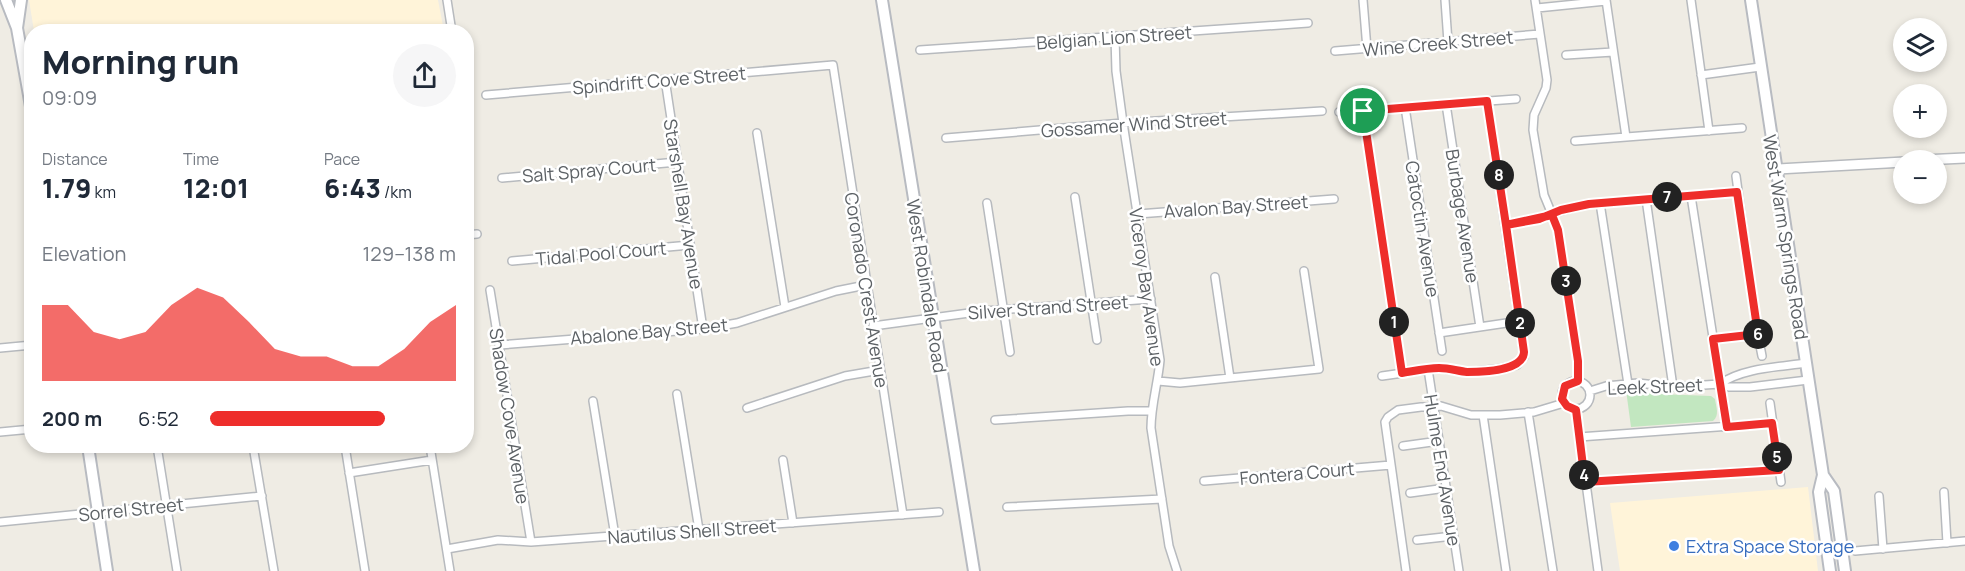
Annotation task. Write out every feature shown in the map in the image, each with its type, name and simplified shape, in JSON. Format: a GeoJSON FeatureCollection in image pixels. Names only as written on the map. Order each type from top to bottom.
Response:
{"type":"FeatureCollection","features":[{"type":"Feature","properties":{"kind":"main road"},"geometry":{"type":"LineString","coordinates":[[6,0],[17,28],[24,67]]}},
{"type":"Feature","properties":{"kind":"main road"},"geometry":{"type":"LineString","coordinates":[[17,28],[21,0]]}},
{"type":"Feature","properties":{"kind":"main road","name":"West Robindale Road"},"geometry":{"type":"LineString","coordinates":[[882,0],[974,571]]}},
{"type":"Feature","properties":{"kind":"main road","name":"West Warm Springs Road"},"geometry":{"type":"LineString","coordinates":[[1751,0],[1823,475],[1819,492],[1830,571]]}},
{"type":"Feature","properties":{"kind":"main road"},"geometry":{"type":"LineString","coordinates":[[89,453],[107,571]]}},
{"type":"Feature","properties":{"kind":"main road","name":"West Warm Springs Road"},"geometry":{"type":"LineString","coordinates":[[1823,475],[1834,491],[1845,571]]}},
{"type":"Feature","properties":{"kind":"street"},"geometry":{"type":"LineString","coordinates":[[447,0],[451,24]]}},
{"type":"Feature","properties":{"kind":"street"},"geometry":{"type":"LineString","coordinates":[[1363,0],[1367,49]]}},
{"type":"Feature","properties":{"kind":"street"},"geometry":{"type":"LineString","coordinates":[[1445,0],[1448,42]]}},
{"type":"Feature","properties":{"kind":"street"},"geometry":{"type":"LineString","coordinates":[[1690,0],[1709,131]]}},
{"type":"Feature","properties":{"kind":"street"},"geometry":{"type":"LineString","coordinates":[[1578,381],[1578,361],[1558,230],[1544,195],[1533,130],[1537,105],[1544,93],[1547,80],[1536,4],[1606,1],[1626,137]]}},
{"type":"Feature","properties":{"kind":"street","name":"Belgian Lion Street"},"geometry":{"type":"LineString","coordinates":[[920,51],[1308,23]]}},
{"type":"Feature","properties":{"kind":"street","name":"Wine Creek Street"},"geometry":{"type":"LineString","coordinates":[[1335,51],[1540,34]]}},
{"type":"Feature","properties":{"kind":"street","name":"Viceroy Bay Avenue"},"geometry":{"type":"LineString","coordinates":[[1116,37],[1116,71],[1123,123],[1160,360],[1151,411],[1151,428],[1169,546],[1177,571]]}},
{"type":"Feature","properties":{"kind":"street"},"geometry":{"type":"LineString","coordinates":[[1566,55],[1613,52]]}},
{"type":"Feature","properties":{"kind":"street","name":"Spindrift Cove Street"},"geometry":{"type":"LineString","coordinates":[[486,95],[833,65]]}},
{"type":"Feature","properties":{"kind":"street","name":"Coronado Crest Avenue"},"geometry":{"type":"LineString","coordinates":[[833,65],[903,515]]}},
{"type":"Feature","properties":{"kind":"street"},"geometry":{"type":"LineString","coordinates":[[1701,75],[1760,67]]}},
{"type":"Feature","properties":{"kind":"street","name":"Starshell Bay Avenue"},"geometry":{"type":"LineString","coordinates":[[664,79],[703,329]]}},
{"type":"Feature","properties":{"kind":"street"},"geometry":{"type":"LineString","coordinates":[[1339,112],[1516,99]]}},
{"type":"Feature","properties":{"kind":"street"},"geometry":{"type":"LineString","coordinates":[[1382,376],[1438,368],[1479,371],[1511,367],[1522,360],[1524,352],[1520,321],[1487,101]]}},
{"type":"Feature","properties":{"kind":"street","name":"Burbage Avenue"},"geometry":{"type":"LineString","coordinates":[[1446,104],[1480,327]]}},
{"type":"Feature","properties":{"kind":"street","name":"Catoctin Avenue"},"geometry":{"type":"LineString","coordinates":[[1405,107],[1442,351]]}},
{"type":"Feature","properties":{"kind":"street","name":"Gossamer Wind Street"},"geometry":{"type":"LineString","coordinates":[[946,138],[1123,123],[1322,111]]}},
{"type":"Feature","properties":{"kind":"street"},"geometry":{"type":"LineString","coordinates":[[1363,111],[1402,373]]}},
{"type":"Feature","properties":{"kind":"street"},"geometry":{"type":"LineString","coordinates":[[1575,141],[1742,128]]}},
{"type":"Feature","properties":{"kind":"street"},"geometry":{"type":"LineString","coordinates":[[757,133],[785,307]]}},
{"type":"Feature","properties":{"kind":"street"},"geometry":{"type":"LineString","coordinates":[[1947,159],[1965,158]]}},
{"type":"Feature","properties":{"kind":"street","name":"Salt Spray Court"},"geometry":{"type":"LineString","coordinates":[[502,178],[677,162]]}},
{"type":"Feature","properties":{"kind":"street"},"geometry":{"type":"LineString","coordinates":[[1776,169],[1893,163]]}},
{"type":"Feature","properties":{"kind":"street"},"geometry":{"type":"LineString","coordinates":[[1736,177],[1762,356]]}},
{"type":"Feature","properties":{"kind":"street"},"geometry":{"type":"LineString","coordinates":[[1506,225],[1552,215],[1572,207],[1737,192]]}},
{"type":"Feature","properties":{"kind":"street"},"geometry":{"type":"LineString","coordinates":[[1691,196],[1727,427]]}},
{"type":"Feature","properties":{"kind":"street"},"geometry":{"type":"LineString","coordinates":[[1076,197],[1097,340]]}},
{"type":"Feature","properties":{"kind":"street","name":"Avalon Bay Street"},"geometry":{"type":"LineString","coordinates":[[1138,214],[1334,199]]}},
{"type":"Feature","properties":{"kind":"street"},"geometry":{"type":"LineString","coordinates":[[1646,199],[1673,387]]}},
{"type":"Feature","properties":{"kind":"street"},"geometry":{"type":"LineString","coordinates":[[987,203],[1010,352]]}},
{"type":"Feature","properties":{"kind":"street"},"geometry":{"type":"LineString","coordinates":[[1600,203],[1628,384]]}},
{"type":"Feature","properties":{"kind":"street","name":"Tidal Pool Court"},"geometry":{"type":"LineString","coordinates":[[512,261],[690,245]]}},
{"type":"Feature","properties":{"kind":"street"},"geometry":{"type":"LineString","coordinates":[[1158,381],[1180,383],[1319,369],[1304,271]]}},
{"type":"Feature","properties":{"kind":"street"},"geometry":{"type":"LineString","coordinates":[[1215,277],[1230,378]]}},
{"type":"Feature","properties":{"kind":"street","name":"Abalone Bay Street"},"geometry":{"type":"LineString","coordinates":[[499,345],[703,329],[737,323],[836,291],[866,285]]}},
{"type":"Feature","properties":{"kind":"street","name":"Shadow Cove Avenue"},"geometry":{"type":"LineString","coordinates":[[490,290],[531,542]]}},
{"type":"Feature","properties":{"kind":"street","name":"Silver Strand Street"},"geometry":{"type":"LineString","coordinates":[[873,326],[932,316],[1151,299]]}},
{"type":"Feature","properties":{"kind":"street"},"geometry":{"type":"LineString","coordinates":[[1439,333],[1520,321]]}},
{"type":"Feature","properties":{"kind":"street"},"geometry":{"type":"LineString","coordinates":[[1713,339],[1758,334]]}},
{"type":"Feature","properties":{"kind":"street"},"geometry":{"type":"LineString","coordinates":[[0,348],[24,346]]}},
{"type":"Feature","properties":{"kind":"street","name":"Leek Street"},"geometry":{"type":"LineString","coordinates":[[1720,384],[1730,377],[1749,372],[1806,363]]}},
{"type":"Feature","properties":{"kind":"street","name":"Hulme End Avenue"},"geometry":{"type":"LineString","coordinates":[[1428,369],[1459,571]]}},
{"type":"Feature","properties":{"kind":"street"},"geometry":{"type":"LineString","coordinates":[[747,408],[845,376],[880,370]]}},
{"type":"Feature","properties":{"kind":"street","name":"Leek Street"},"geometry":{"type":"LineString","coordinates":[[1590,391],[1638,383],[1673,387],[1720,384],[1729,387],[1750,387],[1809,380]]}},
{"type":"Feature","properties":{"kind":"street"},"geometry":{"type":"LineString","coordinates":[[1578,381],[1585,384],[1590,391],[1588,404],[1576,410],[1564,403],[1562,394],[1565,386],[1578,381]]}},
{"type":"Feature","properties":{"kind":"street"},"geometry":{"type":"LineString","coordinates":[[677,394],[699,530]]}},
{"type":"Feature","properties":{"kind":"street"},"geometry":{"type":"LineString","coordinates":[[593,401],[615,536]]}},
{"type":"Feature","properties":{"kind":"street"},"geometry":{"type":"LineString","coordinates":[[1406,571],[1385,422],[1388,417],[1398,410],[1433,406],[1483,415],[1528,412],[1548,409],[1564,403]]}},
{"type":"Feature","properties":{"kind":"street"},"geometry":{"type":"LineString","coordinates":[[1770,403],[1781,482]]}},
{"type":"Feature","properties":{"kind":"street"},"geometry":{"type":"LineString","coordinates":[[1576,410],[1599,571]]}},
{"type":"Feature","properties":{"kind":"street"},"geometry":{"type":"LineString","coordinates":[[995,420],[1151,411]]}},
{"type":"Feature","properties":{"kind":"street"},"geometry":{"type":"LineString","coordinates":[[1528,412],[1553,571]]}},
{"type":"Feature","properties":{"kind":"street"},"geometry":{"type":"LineString","coordinates":[[1483,415],[1506,571]]}},
{"type":"Feature","properties":{"kind":"street"},"geometry":{"type":"LineString","coordinates":[[1579,437],[1772,423]]}},
{"type":"Feature","properties":{"kind":"street"},"geometry":{"type":"LineString","coordinates":[[0,432],[24,430]]}},
{"type":"Feature","properties":{"kind":"street"},"geometry":{"type":"LineString","coordinates":[[1403,446],[1439,441]]}},
{"type":"Feature","properties":{"kind":"street"},"geometry":{"type":"LineString","coordinates":[[158,453],[177,571]]}},
{"type":"Feature","properties":{"kind":"street"},"geometry":{"type":"LineString","coordinates":[[254,453],[274,571]]}},
{"type":"Feature","properties":{"kind":"street"},"geometry":{"type":"LineString","coordinates":[[346,453],[365,571]]}},
{"type":"Feature","properties":{"kind":"street"},"geometry":{"type":"LineString","coordinates":[[431,453],[450,571]]}},
{"type":"Feature","properties":{"kind":"street"},"geometry":{"type":"LineString","coordinates":[[349,473],[432,460]]}},
{"type":"Feature","properties":{"kind":"street"},"geometry":{"type":"LineString","coordinates":[[783,460],[793,523]]}},
{"type":"Feature","properties":{"kind":"street","name":"Fontera Court"},"geometry":{"type":"LineString","coordinates":[[1204,481],[1391,465]]}},
{"type":"Feature","properties":{"kind":"street"},"geometry":{"type":"LineString","coordinates":[[1585,482],[1779,470]]}},
{"type":"Feature","properties":{"kind":"street"},"geometry":{"type":"LineString","coordinates":[[1410,494],[1446,488]]}},
{"type":"Feature","properties":{"kind":"street"},"geometry":{"type":"LineString","coordinates":[[1944,492],[1947,543]]}},
{"type":"Feature","properties":{"kind":"street","name":"Sorrel Street"},"geometry":{"type":"LineString","coordinates":[[0,522],[262,496]]}},
{"type":"Feature","properties":{"kind":"street"},"geometry":{"type":"LineString","coordinates":[[1879,496],[1883,549]]}},
{"type":"Feature","properties":{"kind":"street"},"geometry":{"type":"LineString","coordinates":[[1007,507],[1162,499]]}},
{"type":"Feature","properties":{"kind":"street","name":"Nautilus Shell Street"},"geometry":{"type":"LineString","coordinates":[[447,549],[498,540],[531,542],[939,512]]}},
{"type":"Feature","properties":{"kind":"street"},"geometry":{"type":"LineString","coordinates":[[1417,540],[1453,536]]}},
{"type":"Feature","properties":{"kind":"street"},"geometry":{"type":"LineString","coordinates":[[1855,551],[1965,541]]}},
{"type":"Feature","properties":{"kind":"shaded area"},"geometry":{"type":"Polygon","coordinates":[[[29,0],[438,0],[443,24],[33,24],[29,0]]]}},
{"type":"Feature","properties":{"kind":"shaded area"},"geometry":{"type":"Polygon","coordinates":[[[1808,487],[1818,571],[1620,571],[1610,503],[1808,487]]]}},
{"type":"Feature","properties":{"kind":"green space"},"geometry":{"type":"Polygon","coordinates":[[[1626,390],[1711,396],[1715,399],[1716,416],[1713,421],[1631,427],[1626,390]]]}},
{"type":"Feature","properties":{"kind":"place","name":"Extra Space Storage"},"geometry":{"type":"Point","coordinates":[1674,546]}},
{"type":"Feature","properties":{"kind":"route"},"geometry":{"type":"LineString","coordinates":[[1363,111],[1402,373],[1438,368],[1467,372],[1479,371],[1511,367],[1522,360],[1524,352],[1506,225],[1552,215],[1558,230],[1578,361],[1578,381],[1565,386],[1562,399],[1567,406],[1576,410],[1585,482],[1779,470],[1772,423],[1727,427],[1713,339],[1758,334],[1737,192],[1589,204],[1561,210],[1552,215],[1539,219],[1506,225],[1487,101],[1363,111]]}}]}
